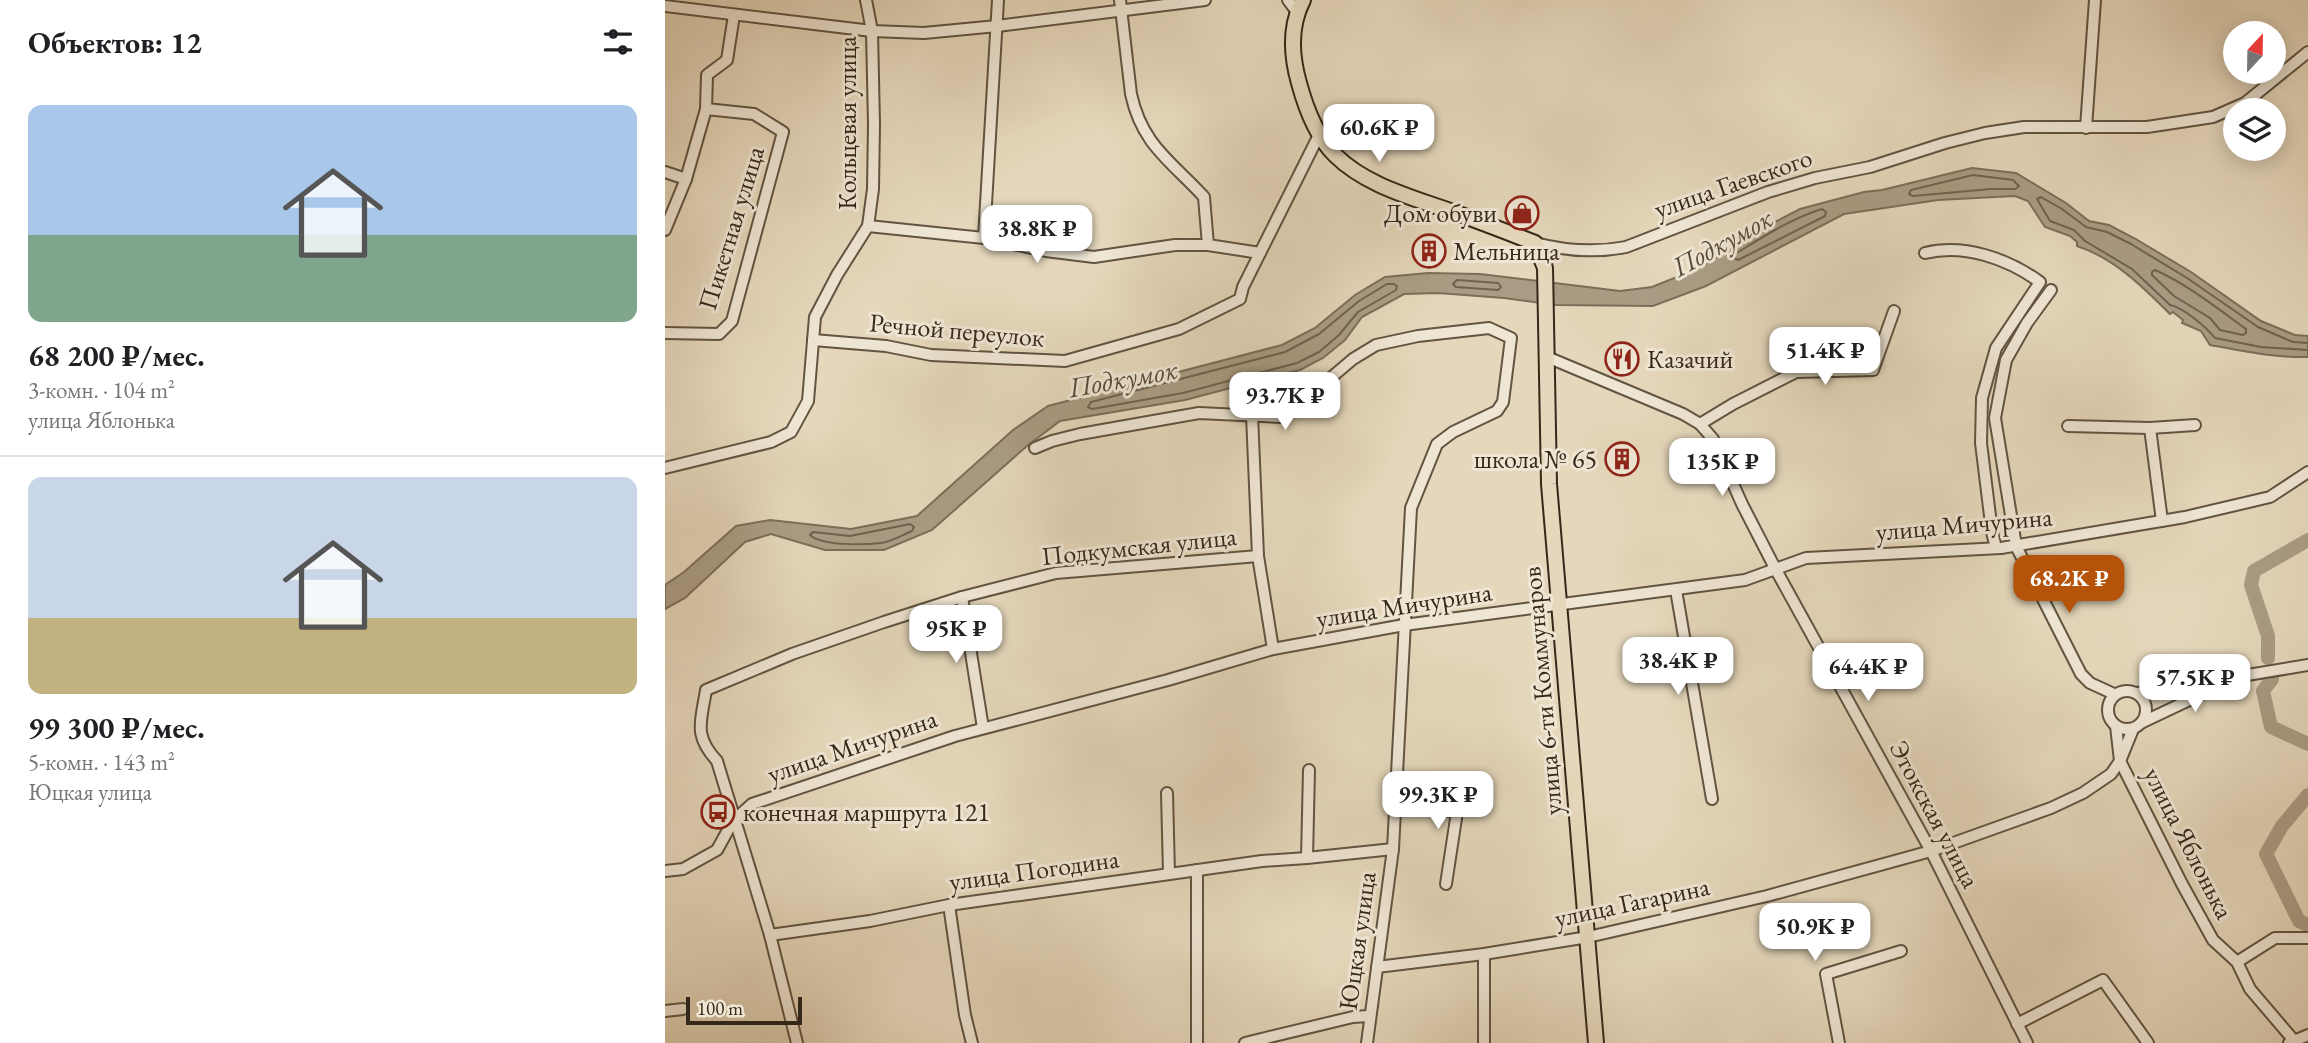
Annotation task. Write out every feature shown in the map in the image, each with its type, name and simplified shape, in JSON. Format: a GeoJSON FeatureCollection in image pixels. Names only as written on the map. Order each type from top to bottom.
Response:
{"type":"FeatureCollection","features":[{"type":"Feature","properties":{"kind":"main road","name":"улица Гаевского"},"geometry":{"type":"LineString","coordinates":[[1296,4],[1292,37],[1293,62],[1308,112],[1319,135],[1334,154],[1377,183],[1535,243]]}},
{"type":"Feature","properties":{"kind":"main road","name":"улица 6-ти Коммунаров"},"geometry":{"type":"LineString","coordinates":[[1535,243],[1545,268],[1549,484],[1596,1043]]}},
{"type":"Feature","properties":{"kind":"street","name":"Кольцевая улица"},"geometry":{"type":"LineString","coordinates":[[665,468],[771,442],[791,432],[808,401],[815,317],[837,275],[868,226],[873,189],[874,125],[872,31],[866,0]]}},
{"type":"Feature","properties":{"kind":"street"},"geometry":{"type":"LineString","coordinates":[[984,238],[997,0]]}},
{"type":"Feature","properties":{"kind":"street"},"geometry":{"type":"LineString","coordinates":[[665,6],[872,31],[924,33],[997,26],[1121,6],[1205,0]]}},
{"type":"Feature","properties":{"kind":"street"},"geometry":{"type":"LineString","coordinates":[[2086,128],[2095,0]]}},
{"type":"Feature","properties":{"kind":"street"},"geometry":{"type":"LineString","coordinates":[[1121,6],[1135,109],[1147,137],[1161,156],[1204,197],[1207,245]]}},
{"type":"Feature","properties":{"kind":"street"},"geometry":{"type":"LineString","coordinates":[[665,230],[685,179],[706,109],[708,75],[727,60],[734,15]]}},
{"type":"Feature","properties":{"kind":"street","name":"улица Гаевского"},"geometry":{"type":"LineString","coordinates":[[1535,243],[1579,251],[1604,251],[1626,247],[1768,192],[1815,178],[1870,167],[1985,133],[2024,128],[2147,127],[2213,117],[2245,103],[2308,52]]}},
{"type":"Feature","properties":{"kind":"street","name":"Пикетная улица"},"geometry":{"type":"LineString","coordinates":[[665,333],[719,334],[732,321],[783,132],[754,114],[706,109]]}},
{"type":"Feature","properties":{"kind":"street","name":"Речной переулок"},"geometry":{"type":"LineString","coordinates":[[813,340],[886,346],[931,355],[1065,361],[1179,330],[1240,299],[1243,287],[1319,135]]}},
{"type":"Feature","properties":{"kind":"street"},"geometry":{"type":"LineString","coordinates":[[665,172],[685,179]]}},
{"type":"Feature","properties":{"kind":"street"},"geometry":{"type":"LineString","coordinates":[[868,226],[984,238],[1046,251],[1094,257],[1175,245],[1207,245],[1260,253]]}},
{"type":"Feature","properties":{"kind":"street"},"geometry":{"type":"LineString","coordinates":[[1926,253],[1943,248],[1994,256],[2025,271],[2040,282],[1996,348],[1982,398],[1981,443],[1996,548]]}},
{"type":"Feature","properties":{"kind":"street"},"geometry":{"type":"LineString","coordinates":[[2051,290],[2027,323],[2006,360],[1994,418],[2016,546],[2081,674],[2090,683],[2115,694]]}},
{"type":"Feature","properties":{"kind":"street"},"geometry":{"type":"LineString","coordinates":[[1700,424],[1797,372],[1873,370],[1894,311]]}},
{"type":"Feature","properties":{"kind":"street","name":"Юцкая улица"},"geometry":{"type":"LineString","coordinates":[[1252,415],[1280,417],[1294,409],[1353,359],[1376,345],[1418,336],[1489,328],[1511,338],[1503,402],[1497,411],[1453,432],[1437,444],[1411,508],[1393,849],[1367,1043]]}},
{"type":"Feature","properties":{"kind":"street","name":"Этокская улица"},"geometry":{"type":"LineString","coordinates":[[1547,357],[1683,414],[1700,424],[1713,439],[1776,570],[1931,851],[2027,1043]]}},
{"type":"Feature","properties":{"kind":"street"},"geometry":{"type":"LineString","coordinates":[[1035,448],[1080,434],[1199,413],[1252,415],[1258,556],[1273,649]]}},
{"type":"Feature","properties":{"kind":"street"},"geometry":{"type":"LineString","coordinates":[[2068,426],[2150,428],[2195,425]]}},
{"type":"Feature","properties":{"kind":"street"},"geometry":{"type":"LineString","coordinates":[[2150,428],[2162,521]]}},
{"type":"Feature","properties":{"kind":"street","name":"улица Мичурина"},"geometry":{"type":"LineString","coordinates":[[665,871],[683,869],[717,850],[733,821],[751,804],[983,728],[1168,680],[1273,649],[1404,625],[1745,580],[1806,558],[2016,546],[2162,521],[2270,497],[2308,472]]}},
{"type":"Feature","properties":{"kind":"street","name":"Подкумская улица"},"geometry":{"type":"LineString","coordinates":[[733,821],[717,761],[704,747],[700,732],[706,690],[792,654],[962,597],[1056,573],[1258,556]]}},
{"type":"Feature","properties":{"kind":"street"},"geometry":{"type":"LineString","coordinates":[[1675,590],[1713,799]]}},
{"type":"Feature","properties":{"kind":"street"},"geometry":{"type":"LineString","coordinates":[[962,597],[983,728]]}},
{"type":"Feature","properties":{"kind":"street"},"geometry":{"type":"LineString","coordinates":[[2235,678],[2138,725],[2124,729],[2116,726],[2107,711],[2115,694],[2130,690],[2138,693],[2308,665]]}},
{"type":"Feature","properties":{"kind":"street"},"geometry":{"type":"LineString","coordinates":[[2138,693],[2146,706],[2138,725]]}},
{"type":"Feature","properties":{"kind":"street","name":"улица Гагарина"},"geometry":{"type":"LineString","coordinates":[[1377,967],[1484,954],[1588,937],[1767,896],[1931,851],[2051,808],[2092,786],[2111,774],[2138,725]]}},
{"type":"Feature","properties":{"kind":"street"},"geometry":{"type":"LineString","coordinates":[[2116,726],[2120,761]]}},
{"type":"Feature","properties":{"kind":"street","name":"улица Яблонька"},"geometry":{"type":"LineString","coordinates":[[2120,761],[2213,940],[2237,962],[2251,989],[2293,1042]]}},
{"type":"Feature","properties":{"kind":"street"},"geometry":{"type":"LineString","coordinates":[[1307,858],[1309,770]]}},
{"type":"Feature","properties":{"kind":"street"},"geometry":{"type":"LineString","coordinates":[[1167,793],[1169,874]]}},
{"type":"Feature","properties":{"kind":"street"},"geometry":{"type":"LineString","coordinates":[[1396,803],[1457,812],[1446,884]]}},
{"type":"Feature","properties":{"kind":"street"},"geometry":{"type":"LineString","coordinates":[[733,821],[770,935],[797,1043]]}},
{"type":"Feature","properties":{"kind":"street","name":"улица Погодина"},"geometry":{"type":"LineString","coordinates":[[770,935],[870,921],[949,905],[1262,861],[1393,849]]}},
{"type":"Feature","properties":{"kind":"street"},"geometry":{"type":"LineString","coordinates":[[1197,870],[1198,1043]]}},
{"type":"Feature","properties":{"kind":"street"},"geometry":{"type":"LineString","coordinates":[[949,905],[965,1015],[972,1043]]}},
{"type":"Feature","properties":{"kind":"street"},"geometry":{"type":"LineString","coordinates":[[2237,962],[2275,938],[2308,938]]}},
{"type":"Feature","properties":{"kind":"street"},"geometry":{"type":"LineString","coordinates":[[1839,1043],[1826,974],[1901,951]]}},
{"type":"Feature","properties":{"kind":"street"},"geometry":{"type":"LineString","coordinates":[[1484,954],[1484,1043]]}},
{"type":"Feature","properties":{"kind":"street"},"geometry":{"type":"LineString","coordinates":[[2017,1024],[2103,980],[2148,1043]]}},
{"type":"Feature","properties":{"kind":"street"},"geometry":{"type":"LineString","coordinates":[[665,1011],[683,1009]]}},
{"type":"Feature","properties":{"kind":"street"},"geometry":{"type":"LineString","coordinates":[[1245,1043],[1369,1016]]}},
{"type":"Feature","properties":{"kind":"street"},"geometry":{"type":"LineString","coordinates":[[2293,1042],[2308,1035]]}},
{"type":"Feature","properties":{"kind":"water"},"geometry":{"type":"Polygon","coordinates":[[[1972,168],[2016,173],[2066,203],[2089,221],[2109,225],[2134,238],[2191,272],[2261,321],[2295,335],[2308,336],[2308,357],[2271,355],[2210,345],[2201,331],[2182,323],[2183,320],[2173,312],[2170,314],[2116,266],[2077,246],[2077,242],[2070,236],[2045,227],[2028,201],[2015,196],[1938,200],[1844,214],[1706,286],[1653,306],[1557,305],[1438,293],[1404,294],[1362,317],[1345,340],[1323,358],[1300,370],[1185,400],[1060,421],[1027,446],[932,530],[884,550],[825,550],[771,534],[745,542],[685,598],[665,609],[665,585],[684,572],[736,526],[770,520],[851,529],[917,516],[1013,430],[1048,406],[1282,345],[1315,328],[1355,295],[1385,277],[1428,273],[1480,274],[1620,291],[1652,287],[1697,269],[1800,209],[1972,168]]]}},
{"type":"Feature","properties":{"kind":"waterway"},"geometry":{"type":"LineString","coordinates":[[2268,658],[2268,636],[2251,585],[2254,571],[2308,540]]}},
{"type":"Feature","properties":{"kind":"waterway"},"geometry":{"type":"LineString","coordinates":[[2272,679],[2263,691],[2271,727],[2308,744]]}},
{"type":"Feature","properties":{"kind":"waterway"},"geometry":{"type":"LineString","coordinates":[[2308,795],[2282,826],[2266,854],[2299,921],[2308,925]]}},
{"type":"Feature","properties":{"kind":"place","name":"Дом обуви"},"geometry":{"type":"Point","coordinates":[1522,213]}},
{"type":"Feature","properties":{"kind":"place","name":"Мельница"},"geometry":{"type":"Point","coordinates":[1429,251]}},
{"type":"Feature","properties":{"kind":"place","name":"Казачий"},"geometry":{"type":"Point","coordinates":[1622,359]}},
{"type":"Feature","properties":{"kind":"place","name":"школа № 65"},"geometry":{"type":"Point","coordinates":[1622,459]}},
{"type":"Feature","properties":{"kind":"place","name":"конечная маршрута 121"},"geometry":{"type":"Point","coordinates":[718,812]}},
{"type":"Feature","properties":{"kind":"water label","name":"Подкумок"},"geometry":{"type":"Point","coordinates":[1722,242]}},
{"type":"Feature","properties":{"kind":"water label","name":"Подкумок"},"geometry":{"type":"Point","coordinates":[1123,378]}}]}
